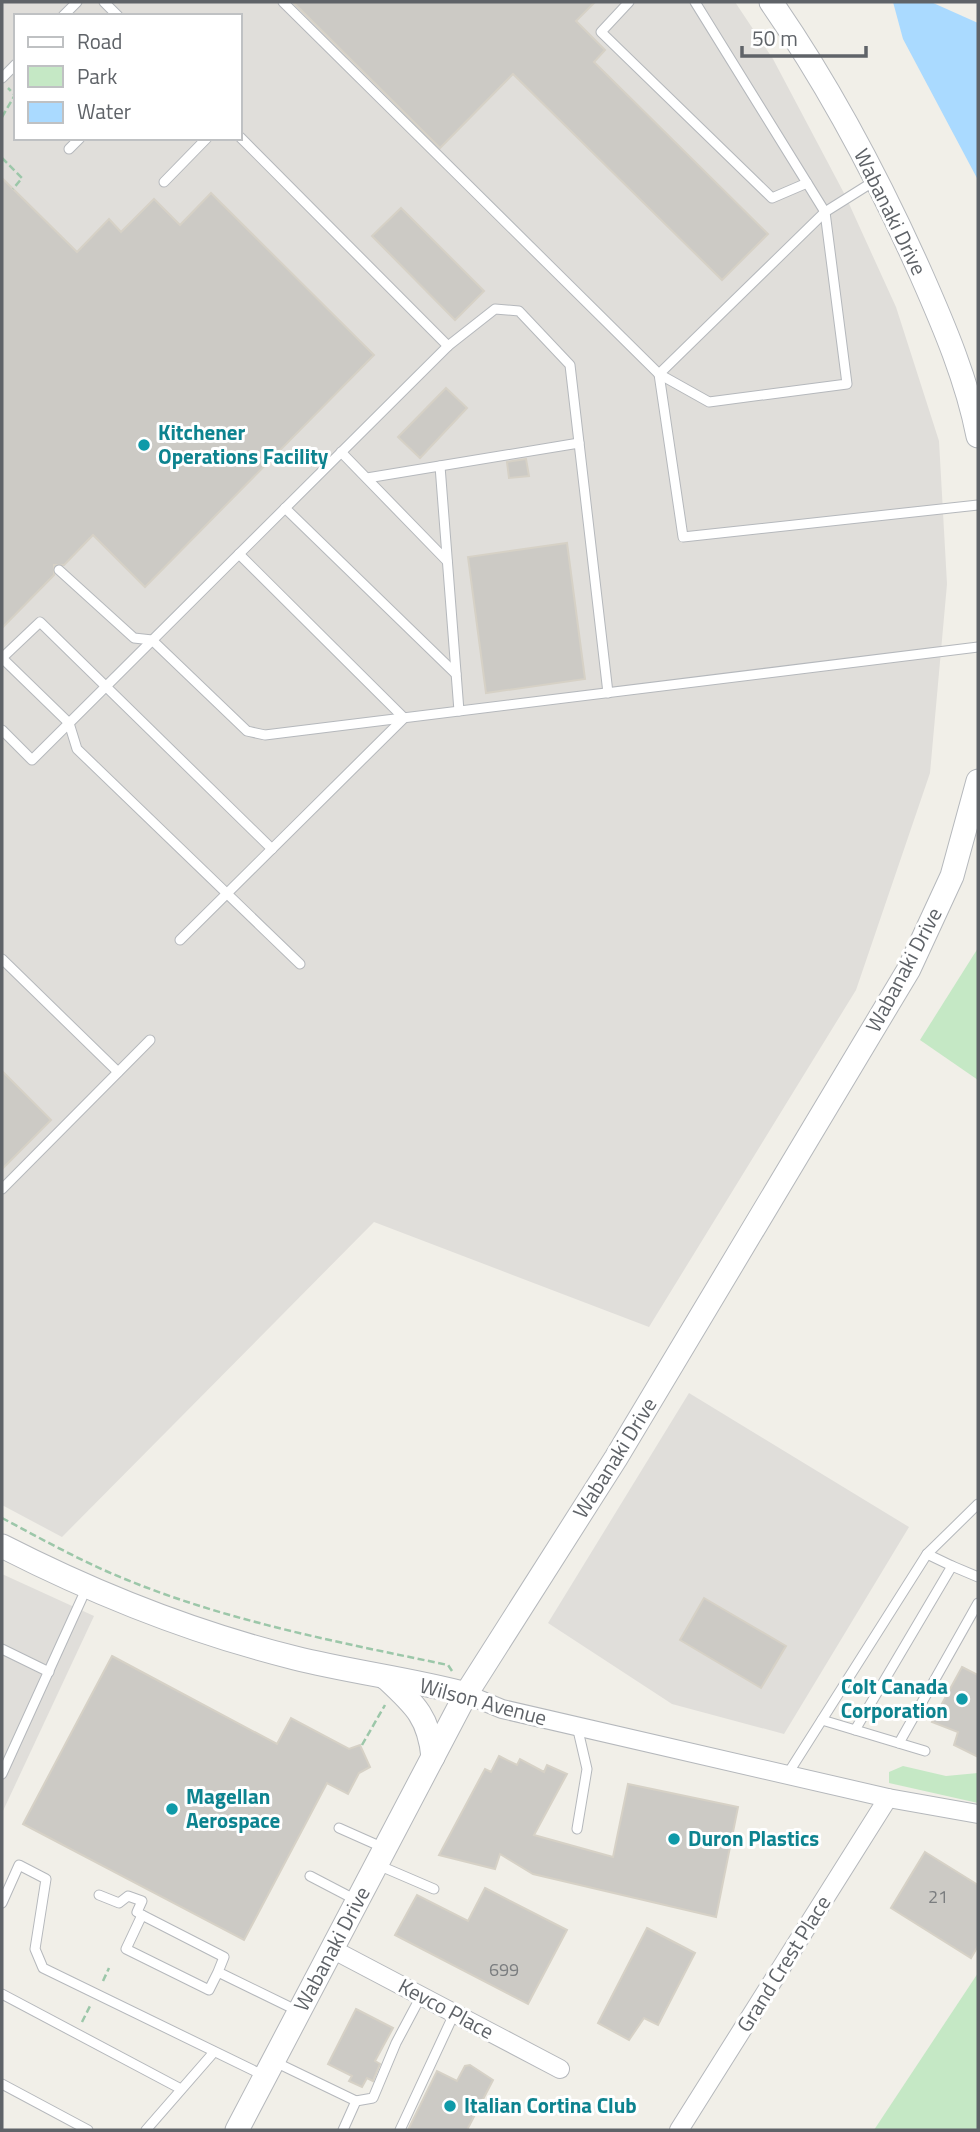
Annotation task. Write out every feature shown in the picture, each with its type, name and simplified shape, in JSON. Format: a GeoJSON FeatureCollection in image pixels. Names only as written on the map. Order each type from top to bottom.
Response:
{"type":"FeatureCollection","features":[{"type":"Feature","properties":{"kind":"street","name":"Wabanaki Drive"},"geometry":{"type":"LineString","coordinates":[[771,2],[799,42],[876,180],[947,332],[978,436]]}},
{"type":"Feature","properties":{"kind":"street","name":"Wabanaki Drive"},"geometry":{"type":"LineString","coordinates":[[237,2130],[466,1695],[630,1434],[909,969],[952,876],[978,781]]}},
{"type":"Feature","properties":{"kind":"street","name":"Wilson Avenue"},"geometry":{"type":"LineString","coordinates":[[2,1546],[187,1625],[292,1658],[434,1685],[502,1709],[888,1798],[978,1814]]}},
{"type":"Feature","properties":{"kind":"street"},"geometry":{"type":"LineString","coordinates":[[386,1678],[418,1709],[430,1731],[433,1757]]}},
{"type":"Feature","properties":{"kind":"street","name":"Grand Crest Place"},"geometry":{"type":"LineString","coordinates":[[679,2130],[888,1798]]}},
{"type":"Feature","properties":{"kind":"street","name":"Kevco Place"},"geometry":{"type":"LineString","coordinates":[[332,1949],[560,2069]]}},
{"type":"Feature","properties":{"kind":"lane"},"geometry":{"type":"LineString","coordinates":[[283,2],[659,374],[709,402],[847,384],[825,212],[695,2]]}},
{"type":"Feature","properties":{"kind":"lane"},"geometry":{"type":"LineString","coordinates":[[629,2],[601,32],[772,198],[807,183]]}},
{"type":"Feature","properties":{"kind":"lane"},"geometry":{"type":"LineString","coordinates":[[242,139],[448,346]]}},
{"type":"Feature","properties":{"kind":"lane"},"geometry":{"type":"LineString","coordinates":[[69,149],[78,140]]}},
{"type":"Feature","properties":{"kind":"lane"},"geometry":{"type":"LineString","coordinates":[[164,182],[205,140]]}},
{"type":"Feature","properties":{"kind":"lane"},"geometry":{"type":"LineString","coordinates":[[659,374],[825,212],[876,180]]}},
{"type":"Feature","properties":{"kind":"lane"},"geometry":{"type":"LineString","coordinates":[[2,730],[32,760],[448,346],[495,309],[519,311],[570,365],[608,693]]}},
{"type":"Feature","properties":{"kind":"lane"},"geometry":{"type":"LineString","coordinates":[[659,374],[683,537],[978,505]]}},
{"type":"Feature","properties":{"kind":"lane"},"geometry":{"type":"LineString","coordinates":[[367,478],[579,443]]}},
{"type":"Feature","properties":{"kind":"lane"},"geometry":{"type":"LineString","coordinates":[[341,452],[447,561]]}},
{"type":"Feature","properties":{"kind":"lane"},"geometry":{"type":"LineString","coordinates":[[440,466],[459,711]]}},
{"type":"Feature","properties":{"kind":"lane"},"geometry":{"type":"LineString","coordinates":[[285,508],[456,674]]}},
{"type":"Feature","properties":{"kind":"lane"},"geometry":{"type":"LineString","coordinates":[[239,554],[404,718]]}},
{"type":"Feature","properties":{"kind":"lane"},"geometry":{"type":"LineString","coordinates":[[58,570],[134,638],[152,640],[247,731],[265,735],[978,647]]}},
{"type":"Feature","properties":{"kind":"lane"},"geometry":{"type":"LineString","coordinates":[[272,849],[40,622],[2,658],[69,723],[77,749],[300,964]]}},
{"type":"Feature","properties":{"kind":"lane"},"geometry":{"type":"LineString","coordinates":[[180,940],[404,718]]}},
{"type":"Feature","properties":{"kind":"lane"},"geometry":{"type":"LineString","coordinates":[[2,959],[118,1072]]}},
{"type":"Feature","properties":{"kind":"lane"},"geometry":{"type":"LineString","coordinates":[[2,1189],[150,1040]]}},
{"type":"Feature","properties":{"kind":"lane"},"geometry":{"type":"LineString","coordinates":[[787,1775],[927,1554],[978,1504]]}},
{"type":"Feature","properties":{"kind":"lane"},"geometry":{"type":"LineString","coordinates":[[927,1554],[978,1577]]}},
{"type":"Feature","properties":{"kind":"lane"},"geometry":{"type":"LineString","coordinates":[[855,1731],[952,1566]]}},
{"type":"Feature","properties":{"kind":"lane"},"geometry":{"type":"LineString","coordinates":[[2,1774],[5,1760],[88,1585]]}},
{"type":"Feature","properties":{"kind":"lane"},"geometry":{"type":"LineString","coordinates":[[899,1743],[978,1603]]}},
{"type":"Feature","properties":{"kind":"lane"},"geometry":{"type":"LineString","coordinates":[[2,1649],[49,1672]]}},
{"type":"Feature","properties":{"kind":"lane"},"geometry":{"type":"LineString","coordinates":[[822,1720],[925,1751]]}},
{"type":"Feature","properties":{"kind":"lane"},"geometry":{"type":"LineString","coordinates":[[577,1726],[587,1769],[577,1829]]}},
{"type":"Feature","properties":{"kind":"lane"},"geometry":{"type":"LineString","coordinates":[[339,1828],[434,1889]]}},
{"type":"Feature","properties":{"kind":"lane"},"geometry":{"type":"LineString","coordinates":[[2,1903],[19,1865],[46,1879],[35,1949],[43,1968],[214,2052],[356,2101],[373,2098],[396,2043],[421,1996]]}},
{"type":"Feature","properties":{"kind":"lane"},"geometry":{"type":"LineString","coordinates":[[310,1876],[358,1900]]}},
{"type":"Feature","properties":{"kind":"lane"},"geometry":{"type":"LineString","coordinates":[[99,1895],[119,1903],[128,1896],[142,1901],[137,1912],[224,1958],[209,1990],[127,1949],[142,1915]]}},
{"type":"Feature","properties":{"kind":"lane"},"geometry":{"type":"LineString","coordinates":[[218,1972],[299,2011]]}},
{"type":"Feature","properties":{"kind":"lane"},"geometry":{"type":"LineString","coordinates":[[2,1994],[181,2089]]}},
{"type":"Feature","properties":{"kind":"lane"},"geometry":{"type":"LineString","coordinates":[[400,2130],[454,2014]]}},
{"type":"Feature","properties":{"kind":"lane"},"geometry":{"type":"LineString","coordinates":[[146,2130],[214,2052]]}},
{"type":"Feature","properties":{"kind":"lane"},"geometry":{"type":"LineString","coordinates":[[2,2084],[88,2130]]}},
{"type":"Feature","properties":{"kind":"lane"},"geometry":{"type":"LineString","coordinates":[[343,2130],[356,2101]]}},
{"type":"Feature","properties":{"kind":"path"},"geometry":{"type":"LineString","coordinates":[[7,88],[14,94]]}},
{"type":"Feature","properties":{"kind":"path"},"geometry":{"type":"LineString","coordinates":[[2,117],[14,97]]}},
{"type":"Feature","properties":{"kind":"path"},"geometry":{"type":"LineString","coordinates":[[2,158],[22,178],[13,189]]}},
{"type":"Feature","properties":{"kind":"path"},"geometry":{"type":"LineString","coordinates":[[2,1518],[106,1571],[174,1596],[294,1634],[449,1665]]}},
{"type":"Feature","properties":{"kind":"path"},"geometry":{"type":"LineString","coordinates":[[362,1745],[385,1704]]}},
{"type":"Feature","properties":{"kind":"shaded area"},"geometry":{"type":"Polygon","coordinates":[[[2,2],[735,2],[773,59],[845,195],[896,307],[939,441],[947,584],[930,773],[856,990],[649,1327],[374,1222],[62,1537],[2,1505],[2,2]]]}},
{"type":"Feature","properties":{"kind":"shaded area"},"geometry":{"type":"Polygon","coordinates":[[[689,1393],[909,1527],[784,1734],[672,1704],[548,1623],[689,1393]]]}},
{"type":"Feature","properties":{"kind":"shaded area"},"geometry":{"type":"Polygon","coordinates":[[[2,1574],[94,1616],[2,1813],[2,1574]]]}},
{"type":"Feature","properties":{"kind":"green space"},"geometry":{"type":"Polygon","coordinates":[[[978,948],[978,1080],[920,1040],[978,948]]]}},
{"type":"Feature","properties":{"kind":"green space"},"geometry":{"type":"Polygon","coordinates":[[[903,1766],[946,1776],[978,1773],[978,1803],[889,1783],[889,1772],[903,1766]]]}},
{"type":"Feature","properties":{"kind":"green space"},"geometry":{"type":"Polygon","coordinates":[[[978,1973],[978,2130],[874,2130],[978,1973]]]}},
{"type":"Feature","properties":{"kind":"water"},"geometry":{"type":"Polygon","coordinates":[[[893,2],[931,2],[978,23],[978,180],[903,39],[893,2]]]}},
{"type":"Feature","properties":{"kind":"building"},"geometry":{"type":"Polygon","coordinates":[[[293,2],[595,2],[576,21],[605,50],[594,62],[768,234],[722,280],[513,74],[440,148],[293,2]]]}},
{"type":"Feature","properties":{"kind":"building","name":"Kitchener Operations Facility"},"geometry":{"type":"Polygon","coordinates":[[[2,178],[77,252],[109,219],[121,232],[154,199],[180,225],[211,193],[374,355],[145,587],[93,535],[64,565],[54,565],[54,575],[2,628],[2,178]]]}},
{"type":"Feature","properties":{"kind":"building"},"geometry":{"type":"Polygon","coordinates":[[[401,208],[484,291],[455,320],[372,236],[401,208]]]}},
{"type":"Feature","properties":{"kind":"building"},"geometry":{"type":"Polygon","coordinates":[[[446,388],[467,408],[420,458],[398,437],[446,388]]]}},
{"type":"Feature","properties":{"kind":"building"},"geometry":{"type":"Polygon","coordinates":[[[526,459],[529,476],[509,478],[507,462],[526,459]]]}},
{"type":"Feature","properties":{"kind":"building"},"geometry":{"type":"Polygon","coordinates":[[[567,543],[585,679],[486,693],[468,557],[567,543]]]}},
{"type":"Feature","properties":{"kind":"building"},"geometry":{"type":"Polygon","coordinates":[[[2,1071],[51,1120],[2,1169],[2,1071]]]}},
{"type":"Feature","properties":{"kind":"building"},"geometry":{"type":"Polygon","coordinates":[[[704,1598],[786,1646],[761,1688],[680,1640],[704,1598]]]}},
{"type":"Feature","properties":{"kind":"building","name":"Magellan Aerospace"},"geometry":{"type":"Polygon","coordinates":[[[112,1656],[277,1744],[291,1718],[349,1749],[360,1745],[370,1767],[359,1773],[348,1794],[327,1783],[244,1940],[23,1824],[112,1656]]]}},
{"type":"Feature","properties":{"kind":"building","name":"Colt Canada Corporation"},"geometry":{"type":"Polygon","coordinates":[[[962,1667],[978,1675],[978,1757],[954,1745],[958,1732],[932,1722],[962,1667]]]}},
{"type":"Feature","properties":{"kind":"building","name":"Duron Plastics"},"geometry":{"type":"Polygon","coordinates":[[[499,1756],[517,1765],[520,1759],[544,1772],[547,1765],[567,1774],[534,1835],[613,1857],[628,1784],[738,1807],[716,1917],[533,1874],[500,1854],[495,1869],[439,1855],[485,1769],[491,1772],[499,1756]]]}},
{"type":"Feature","properties":{"kind":"building"},"geometry":{"type":"Polygon","coordinates":[[[925,1852],[978,1885],[978,1946],[971,1958],[891,1908],[925,1852]]]}},
{"type":"Feature","properties":{"kind":"building"},"geometry":{"type":"Polygon","coordinates":[[[485,1888],[567,1930],[528,2004],[395,1935],[417,1895],[468,1921],[485,1888]]]}},
{"type":"Feature","properties":{"kind":"building"},"geometry":{"type":"Polygon","coordinates":[[[647,1928],[695,1953],[658,2025],[644,2018],[629,2040],[598,2023],[647,1928]]]}},
{"type":"Feature","properties":{"kind":"building"},"geometry":{"type":"Polygon","coordinates":[[[356,2009],[393,2028],[375,2061],[380,2064],[373,2081],[367,2078],[362,2087],[349,2081],[352,2076],[328,2064],[356,2009]]]}},
{"type":"Feature","properties":{"kind":"building","name":"Italian Cortina Club"},"geometry":{"type":"Polygon","coordinates":[[[470,2065],[493,2080],[467,2130],[408,2130],[437,2071],[457,2081],[465,2066],[470,2065]]]}},
{"type":"Feature","properties":{"kind":"place","name":"Kitchener Operations Facility"},"geometry":{"type":"Point","coordinates":[144,445]}},
{"type":"Feature","properties":{"kind":"place","name":"Colt Canada Corporation"},"geometry":{"type":"Point","coordinates":[962,1699]}},
{"type":"Feature","properties":{"kind":"place","name":"Magellan Aerospace"},"geometry":{"type":"Point","coordinates":[172,1809]}},
{"type":"Feature","properties":{"kind":"place","name":"Duron Plastics"},"geometry":{"type":"Point","coordinates":[674,1839]}},
{"type":"Feature","properties":{"kind":"place","name":"Italian Cortina Club"},"geometry":{"type":"Point","coordinates":[450,2106]}}]}
